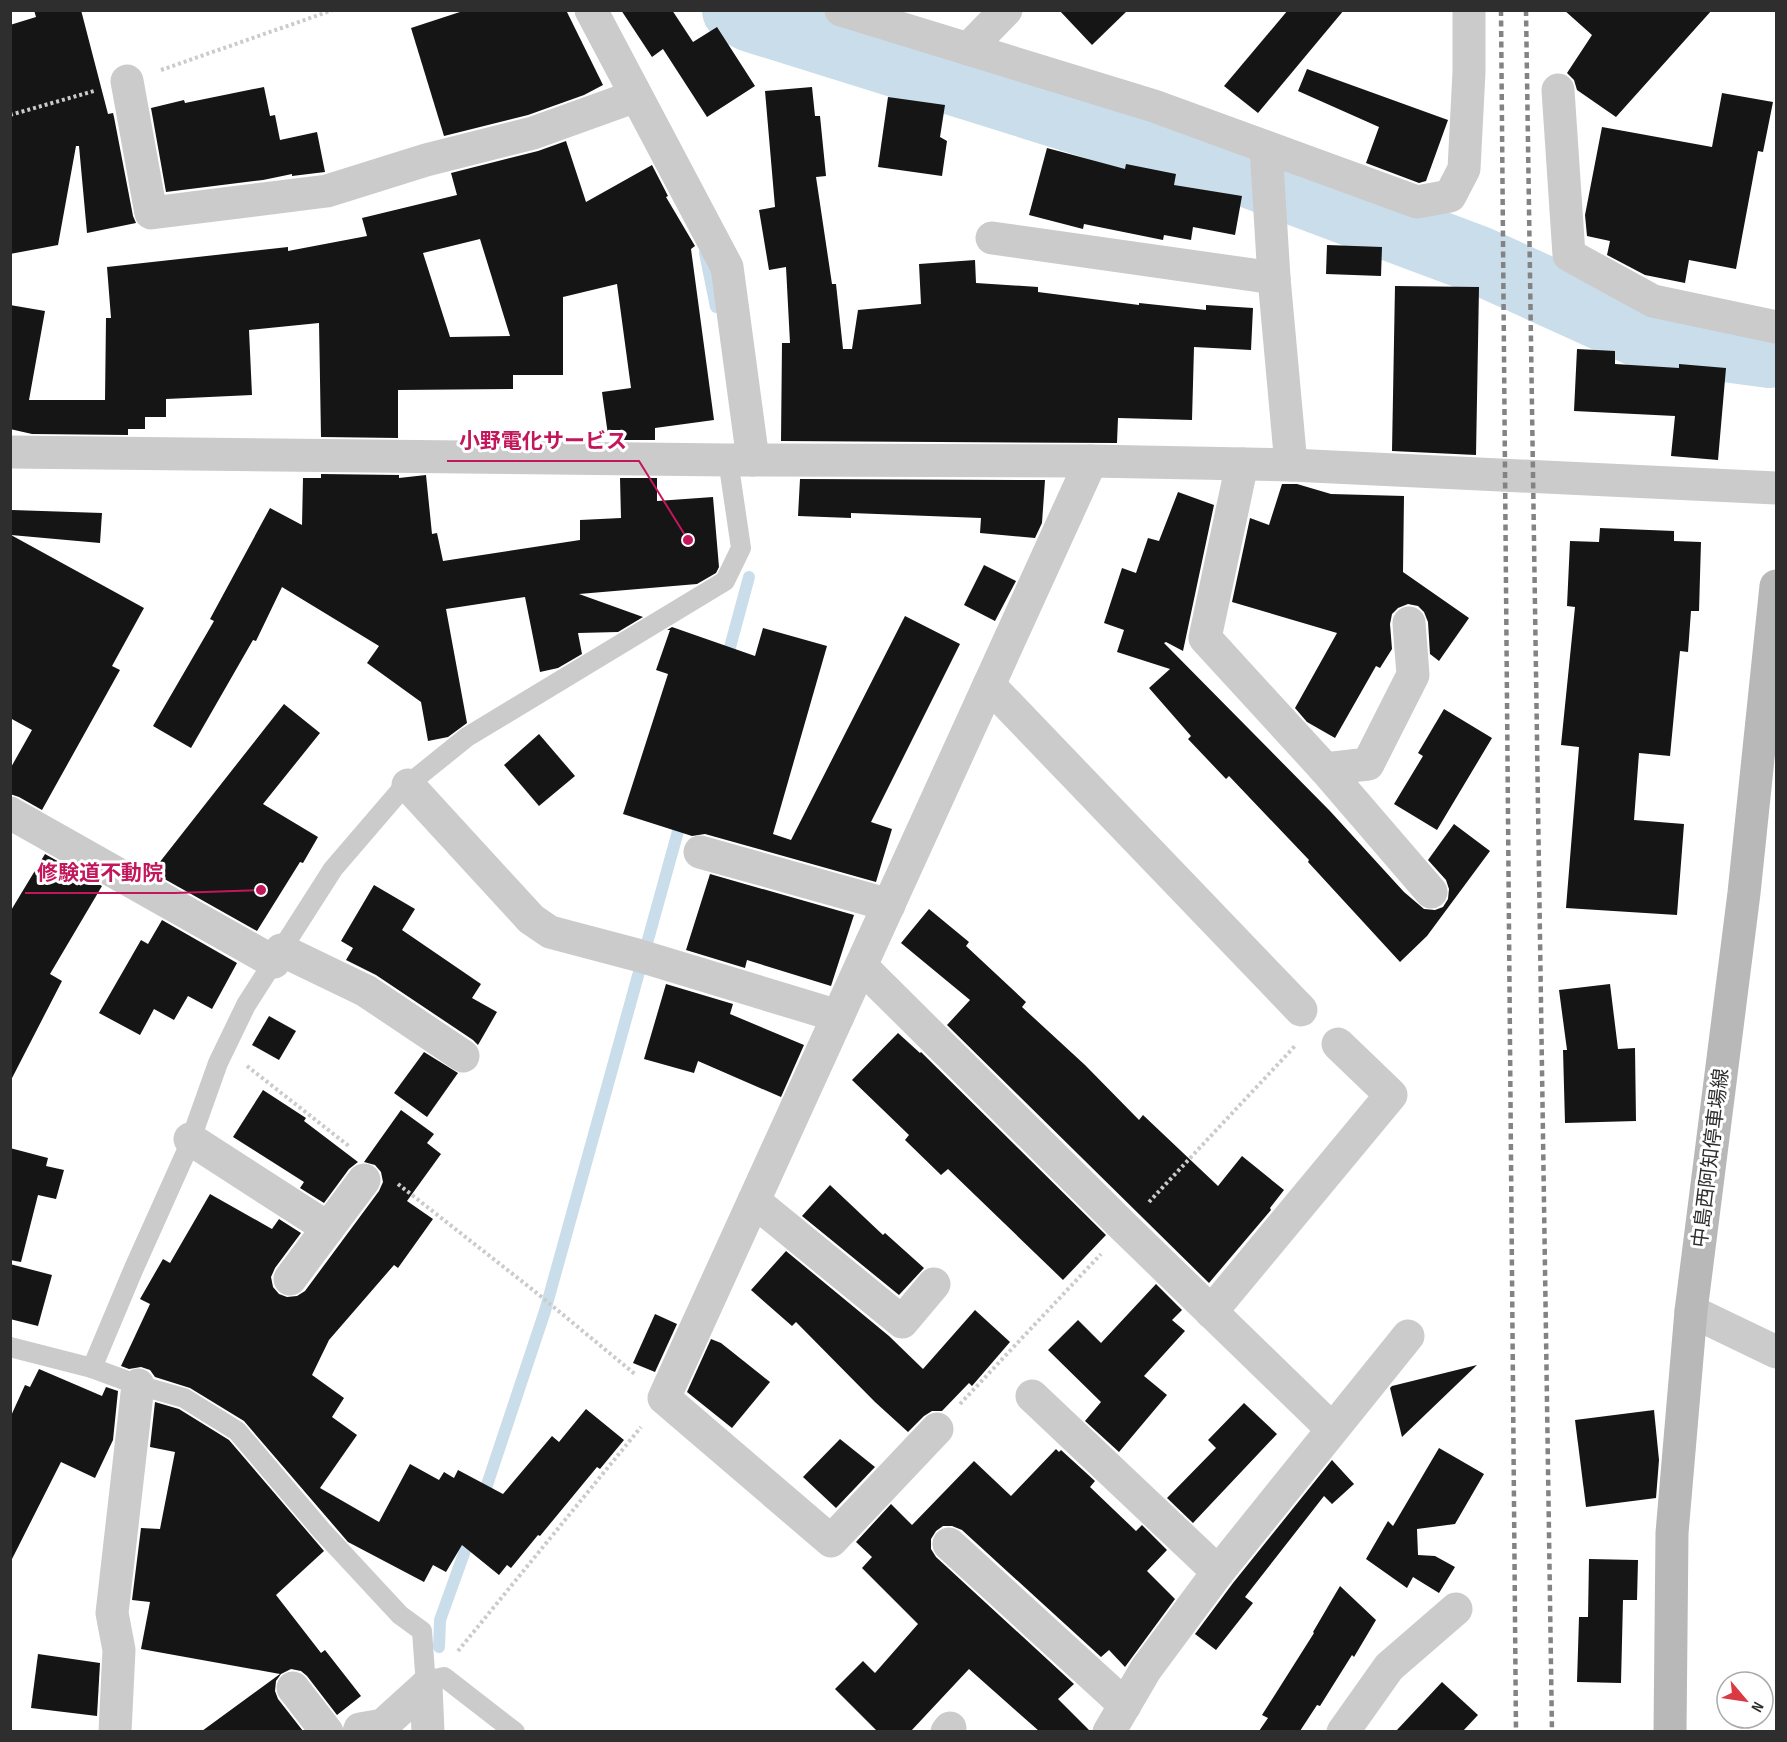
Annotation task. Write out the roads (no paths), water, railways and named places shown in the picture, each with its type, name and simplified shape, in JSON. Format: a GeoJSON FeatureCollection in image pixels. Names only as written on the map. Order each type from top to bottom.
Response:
{"type":"FeatureCollection","features":[{"type":"Feature","properties":{"kind":"main road","name":"中島西阿知停車場線"},"geometry":{"type":"LineString","coordinates":[[1670,1731],[1672,1533],[1691,1311],[1744,893],[1776,586]]}},
{"type":"Feature","properties":{"kind":"street"},"geometry":{"type":"LineString","coordinates":[[591,10],[627,100],[727,267],[741,460]]}},
{"type":"Feature","properties":{"kind":"street"},"geometry":{"type":"LineString","coordinates":[[841,10],[1154,106],[1266,156],[1417,202],[1450,196],[1464,169],[1469,72],[1469,10]]}},
{"type":"Feature","properties":{"kind":"street"},"geometry":{"type":"LineString","coordinates":[[968,49],[1006,10]]}},
{"type":"Feature","properties":{"kind":"street"},"geometry":{"type":"LineString","coordinates":[[128,81],[151,213],[327,191],[426,160],[533,133],[627,100]]}},
{"type":"Feature","properties":{"kind":"street"},"geometry":{"type":"LineString","coordinates":[[1558,90],[1569,255],[1653,301],[1776,327]]}},
{"type":"Feature","properties":{"kind":"street"},"geometry":{"type":"LineString","coordinates":[[1266,156],[1274,278],[1291,465]]}},
{"type":"Feature","properties":{"kind":"street"},"geometry":{"type":"LineString","coordinates":[[992,238],[1274,278]]}},
{"type":"Feature","properties":{"kind":"street"},"geometry":{"type":"LineString","coordinates":[[10,452],[1242,464],[1776,488]]}},
{"type":"Feature","properties":{"kind":"street"},"geometry":{"type":"LineString","coordinates":[[937,1430],[831,1541],[664,1398],[1091,461]]}},
{"type":"Feature","properties":{"kind":"street"},"geometry":{"type":"LineString","coordinates":[[1242,464],[1205,638],[1325,769],[1431,892]]}},
{"type":"Feature","properties":{"kind":"street"},"geometry":{"type":"LineString","coordinates":[[1325,769],[1368,764],[1413,675],[1409,623]]}},
{"type":"Feature","properties":{"kind":"street"},"geometry":{"type":"LineString","coordinates":[[988,685],[1301,1010]]}},
{"type":"Feature","properties":{"kind":"street"},"geometry":{"type":"LineString","coordinates":[[408,785],[531,919],[550,932],[644,957],[838,1016]]}},
{"type":"Feature","properties":{"kind":"street"},"geometry":{"type":"LineString","coordinates":[[10,813],[278,956],[366,991],[463,1056]]}},
{"type":"Feature","properties":{"kind":"street"},"geometry":{"type":"LineString","coordinates":[[700,852],[888,905]]}},
{"type":"Feature","properties":{"kind":"street"},"geometry":{"type":"LineString","coordinates":[[861,966],[1332,1429]]}},
{"type":"Feature","properties":{"kind":"street"},"geometry":{"type":"LineString","coordinates":[[1212,1312],[1391,1095],[1338,1044]]}},
{"type":"Feature","properties":{"kind":"street"},"geometry":{"type":"LineString","coordinates":[[190,1139],[328,1228]]}},
{"type":"Feature","properties":{"kind":"street"},"geometry":{"type":"LineString","coordinates":[[290,1279],[364,1180]]}},
{"type":"Feature","properties":{"kind":"street"},"geometry":{"type":"LineString","coordinates":[[754,1201],[902,1322],[934,1284]]}},
{"type":"Feature","properties":{"kind":"street"},"geometry":{"type":"LineString","coordinates":[[1691,1311],[1776,1352]]}},
{"type":"Feature","properties":{"kind":"street"},"geometry":{"type":"LineString","coordinates":[[949,1544],[1117,1718],[1146,1669],[1218,1572],[1408,1336]]}},
{"type":"Feature","properties":{"kind":"street"},"geometry":{"type":"LineString","coordinates":[[115,1731],[119,1650],[112,1613],[138,1385]]}},
{"type":"Feature","properties":{"kind":"street"},"geometry":{"type":"LineString","coordinates":[[1032,1396],[1218,1572]]}},
{"type":"Feature","properties":{"kind":"street"},"geometry":{"type":"LineString","coordinates":[[1343,1731],[1389,1667],[1456,1609]]}},
{"type":"Feature","properties":{"kind":"street"},"geometry":{"type":"LineString","coordinates":[[358,1731],[383,1725],[432,1682]]}},
{"type":"Feature","properties":{"kind":"street"},"geometry":{"type":"LineString","coordinates":[[428,1731],[432,1682]]}},
{"type":"Feature","properties":{"kind":"street"},"geometry":{"type":"LineString","coordinates":[[293,1688],[327,1731]]}},
{"type":"Feature","properties":{"kind":"lane"},"geometry":{"type":"LineString","coordinates":[[92,1368],[190,1139],[218,1063],[246,1005],[333,869],[400,791],[467,737],[725,581],[741,548],[741,460]]}},
{"type":"Feature","properties":{"kind":"lane"},"geometry":{"type":"LineString","coordinates":[[10,1347],[92,1368],[183,1398],[237,1431],[322,1531],[400,1615],[422,1631],[432,1682],[515,1731]]}},
{"type":"Feature","properties":{"kind":"waterway"},"geometry":{"type":"LineString","coordinates":[[736,10],[751,18],[1244,172],[1476,259],[1650,338],[1770,354]]}},
{"type":"Feature","properties":{"kind":"waterway"},"geometry":{"type":"LineString","coordinates":[[705,253],[716,307]]}},
{"type":"Feature","properties":{"kind":"waterway"},"geometry":{"type":"LineString","coordinates":[[726,662],[749,577]]}},
{"type":"Feature","properties":{"kind":"waterway"},"geometry":{"type":"LineString","coordinates":[[482,1500],[545,1311],[682,817]]}},
{"type":"Feature","properties":{"kind":"waterway"},"geometry":{"type":"LineString","coordinates":[[439,1647],[440,1620],[471,1534]]}},
{"type":"Feature","properties":{"kind":"railway"},"geometry":{"type":"LineString","coordinates":[[1501,10],[1516,1732]]}},
{"type":"Feature","properties":{"kind":"railway"},"geometry":{"type":"LineString","coordinates":[[1526,10],[1552,1732]]}},
{"type":"Feature","properties":{"kind":"place","name":"小野電化サービス"},"geometry":{"type":"Point","coordinates":[688,540]}},
{"type":"Feature","properties":{"kind":"place","name":"修験道不動院"},"geometry":{"type":"Point","coordinates":[261,890]}}]}
